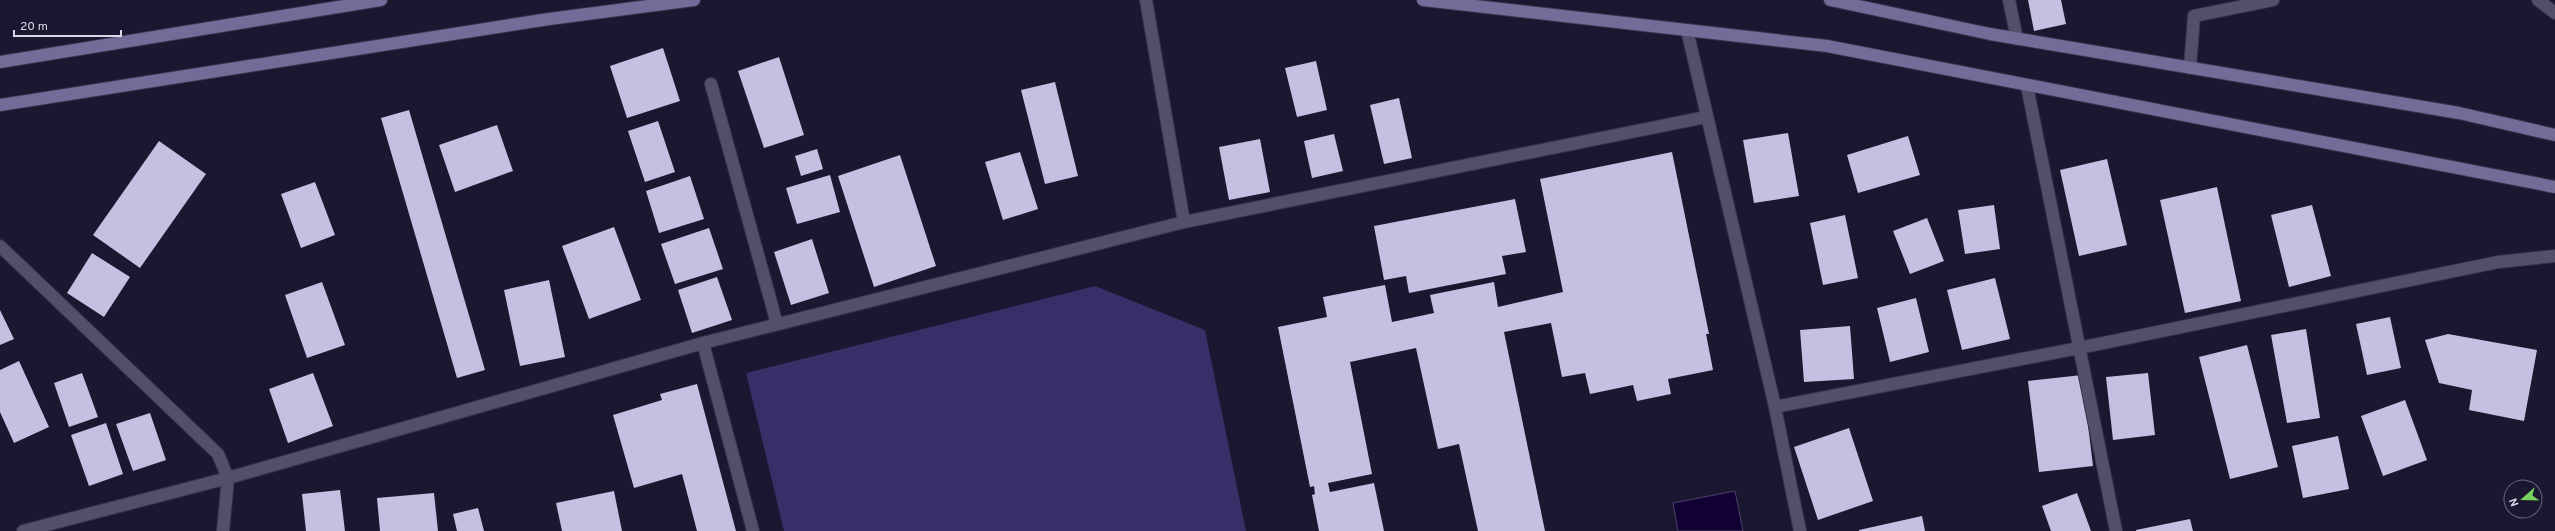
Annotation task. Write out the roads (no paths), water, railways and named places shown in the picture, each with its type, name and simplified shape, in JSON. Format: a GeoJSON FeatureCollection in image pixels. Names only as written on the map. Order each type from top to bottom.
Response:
{"type":"FeatureCollection","features":[{"type":"Feature","properties":{"kind":"street"},"geometry":{"type":"LineString","coordinates":[[0,62],[381,0]]}},
{"type":"Feature","properties":{"kind":"street"},"geometry":{"type":"LineString","coordinates":[[0,105],[549,19],[694,0]]}},
{"type":"Feature","properties":{"kind":"street"},"geometry":{"type":"LineString","coordinates":[[1146,0],[1184,222]]}},
{"type":"Feature","properties":{"kind":"street"},"geometry":{"type":"LineString","coordinates":[[1423,0],[1826,46],[2555,187]]}},
{"type":"Feature","properties":{"kind":"street"},"geometry":{"type":"LineString","coordinates":[[1830,0],[2017,39],[2459,113],[2555,135]]}},
{"type":"Feature","properties":{"kind":"street"},"geometry":{"type":"LineString","coordinates":[[2009,0],[2017,39]]}},
{"type":"Feature","properties":{"kind":"street"},"geometry":{"type":"LineString","coordinates":[[2190,68],[2194,16],[2274,0]]}},
{"type":"Feature","properties":{"kind":"street"},"geometry":{"type":"LineString","coordinates":[[2538,0],[2555,12]]}},
{"type":"Feature","properties":{"kind":"street"},"geometry":{"type":"LineString","coordinates":[[1687,30],[1706,117],[1775,406],[1800,531]]}},
{"type":"Feature","properties":{"kind":"street"},"geometry":{"type":"LineString","coordinates":[[711,84],[777,324]]}},
{"type":"Feature","properties":{"kind":"street"},"geometry":{"type":"LineString","coordinates":[[2027,86],[2116,531]]}},
{"type":"Feature","properties":{"kind":"street"},"geometry":{"type":"LineString","coordinates":[[23,531],[228,478],[703,343],[1184,222],[1706,117]]}},
{"type":"Feature","properties":{"kind":"street"},"geometry":{"type":"LineString","coordinates":[[0,246],[218,454],[228,478],[224,531]]}},
{"type":"Feature","properties":{"kind":"street"},"geometry":{"type":"LineString","coordinates":[[1775,406],[2079,348],[2498,262],[2555,256]]}},
{"type":"Feature","properties":{"kind":"street"},"geometry":{"type":"LineString","coordinates":[[703,343],[753,531]]}}]}
